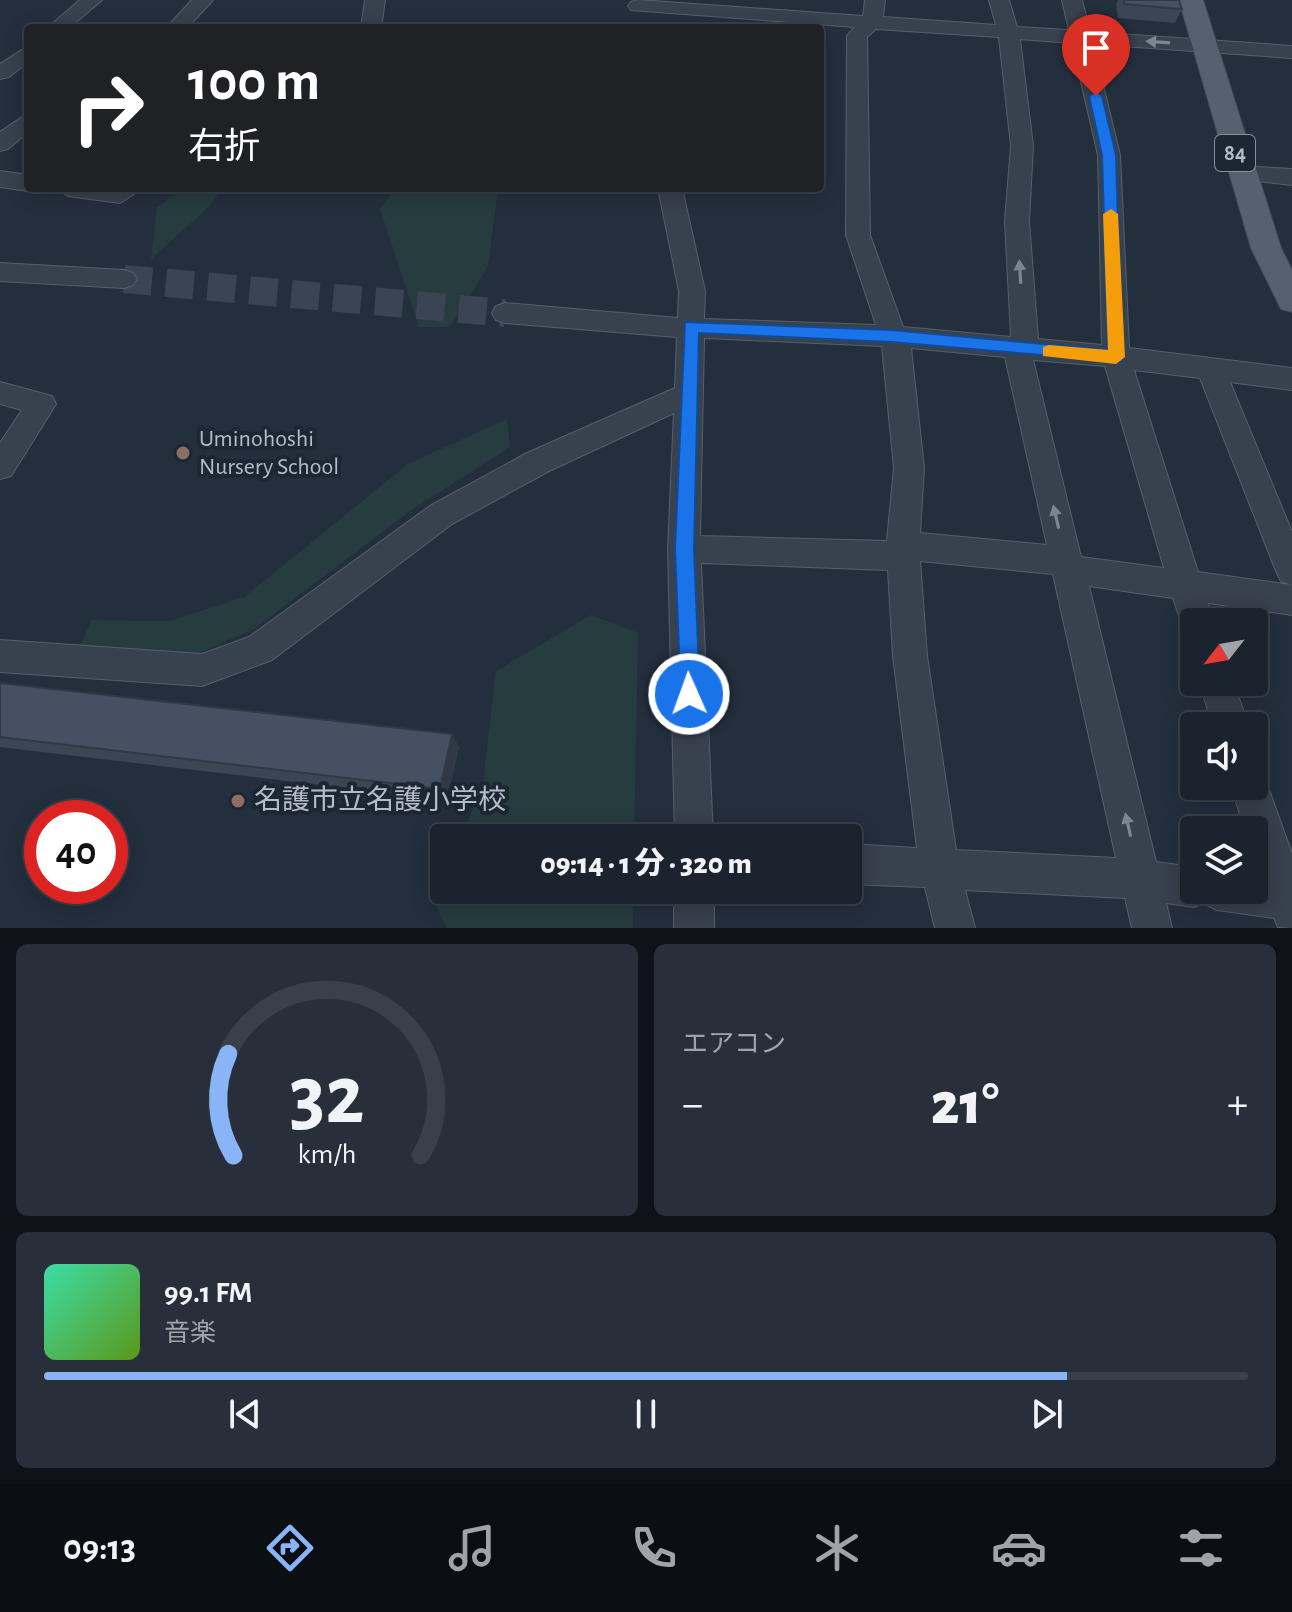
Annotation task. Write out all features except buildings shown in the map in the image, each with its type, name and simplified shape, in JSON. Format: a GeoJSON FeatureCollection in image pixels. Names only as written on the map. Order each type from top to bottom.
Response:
{"type":"FeatureCollection","features":[{"type":"Feature","properties":{"kind":"main road","name":"84"},"geometry":{"type":"LineString","coordinates":[[1191,0],[1266,248],[1292,301]]}},
{"type":"Feature","properties":{"kind":"street"},"geometry":{"type":"LineString","coordinates":[[62,24],[92,0]]}},
{"type":"Feature","properties":{"kind":"street"},"geometry":{"type":"LineString","coordinates":[[180,24],[203,0]]}},
{"type":"Feature","properties":{"kind":"street"},"geometry":{"type":"LineString","coordinates":[[372,24],[375,0]]}},
{"type":"Feature","properties":{"kind":"street"},"geometry":{"type":"LineString","coordinates":[[999,0],[1007,31],[1022,146],[1017,221],[1021,349],[1067,565],[1152,928]]}},
{"type":"Feature","properties":{"kind":"street"},"geometry":{"type":"LineString","coordinates":[[1072,0],[1109,155],[1116,357],[1192,608]]}},
{"type":"Feature","properties":{"kind":"street"},"geometry":{"type":"LineString","coordinates":[[639,24],[639,3],[873,11],[1007,31],[1292,52]]}},
{"type":"Feature","properties":{"kind":"street"},"geometry":{"type":"LineString","coordinates":[[873,11],[857,36],[858,235],[900,357],[909,468],[903,551],[910,656],[940,871],[955,928]]}},
{"type":"Feature","properties":{"kind":"street"},"geometry":{"type":"LineString","coordinates":[[1,73],[24,55]]}},
{"type":"Feature","properties":{"kind":"street"},"geometry":{"type":"LineString","coordinates":[[1,73],[24,78]]}},
{"type":"Feature","properties":{"kind":"street"},"geometry":{"type":"LineString","coordinates":[[0,144],[24,123]]}},
{"type":"Feature","properties":{"kind":"street"},"geometry":{"type":"LineString","coordinates":[[1241,173],[1292,177]]}},
{"type":"Feature","properties":{"kind":"street"},"geometry":{"type":"LineString","coordinates":[[0,179],[24,182]]}},
{"type":"Feature","properties":{"kind":"street"},"geometry":{"type":"LineString","coordinates":[[98,192],[120,195],[125,192]]}},
{"type":"Feature","properties":{"kind":"street"},"geometry":{"type":"LineString","coordinates":[[671,192],[692,291],[684,549],[694,824]]}},
{"type":"Feature","properties":{"kind":"street"},"geometry":{"type":"LineString","coordinates":[[0,272],[124,279]]}},
{"type":"Feature","properties":{"kind":"street"},"geometry":{"type":"LineString","coordinates":[[505,313],[642,326],[891,336],[1116,357],[1292,379]]}},
{"type":"Feature","properties":{"kind":"street"},"geometry":{"type":"LineString","coordinates":[[1211,370],[1292,571]]}},
{"type":"Feature","properties":{"kind":"street"},"geometry":{"type":"LineString","coordinates":[[0,393],[42,404],[0,467]]}},
{"type":"Feature","properties":{"kind":"street"},"geometry":{"type":"LineString","coordinates":[[0,656],[202,670],[260,649],[441,515],[538,462],[688,394]]}},
{"type":"Feature","properties":{"kind":"street"},"geometry":{"type":"LineString","coordinates":[[684,549],[903,551],[1067,565],[1185,586],[1292,600]]}},
{"type":"Feature","properties":{"kind":"street"},"geometry":{"type":"LineString","coordinates":[[1255,800],[1291,905]]}},
{"type":"Feature","properties":{"kind":"street"},"geometry":{"type":"LineString","coordinates":[[862,865],[1141,879],[1180,885]]}},
{"type":"Feature","properties":{"kind":"street"},"geometry":{"type":"LineString","coordinates":[[1268,900],[1291,905]]}},
{"type":"Feature","properties":{"kind":"street"},"geometry":{"type":"LineString","coordinates":[[694,904],[694,928]]}},
{"type":"Feature","properties":{"kind":"green space"},"geometry":{"type":"Polygon","coordinates":[[[176,192],[219,192],[210,206],[151,259],[157,208],[176,192]]]}},
{"type":"Feature","properties":{"kind":"green space"},"geometry":{"type":"Polygon","coordinates":[[[392,192],[497,192],[488,266],[450,327],[419,327],[380,209],[392,192]]]}},
{"type":"Feature","properties":{"kind":"green space"},"geometry":{"type":"Polygon","coordinates":[[[507,419],[510,447],[410,511],[254,629],[185,659],[75,656],[92,620],[170,621],[244,597],[408,464],[507,419]]]}},
{"type":"Feature","properties":{"kind":"green space"},"geometry":{"type":"Polygon","coordinates":[[[591,615],[638,633],[634,824],[467,824],[483,783],[496,671],[591,615]]]}},
{"type":"Feature","properties":{"kind":"green space"},"geometry":{"type":"Polygon","coordinates":[[[633,904],[633,928],[447,928],[436,906],[633,904]]]}},
{"type":"Feature","properties":{"kind":"tunnel"},"geometry":{"type":"LineString","coordinates":[[124,279],[505,313]]}},
{"type":"Feature","properties":{"kind":"slow traffic"},"geometry":{"type":"LineString","coordinates":[[1049,352],[1116,357],[1111,214]]}},
{"type":"Feature","properties":{"kind":"place","name":"Uminohoshi Nursery School"},"geometry":{"type":"Point","coordinates":[183,453]}},
{"type":"Feature","properties":{"kind":"place","name":"名護市立名護小学校"},"geometry":{"type":"Point","coordinates":[238,801]}},
{"type":"Feature","properties":{"kind":"route"},"geometry":{"type":"LineString","coordinates":[[689,694],[684,549],[691,326],[891,336],[1116,357],[1109,155],[1096,96]]}}]}
